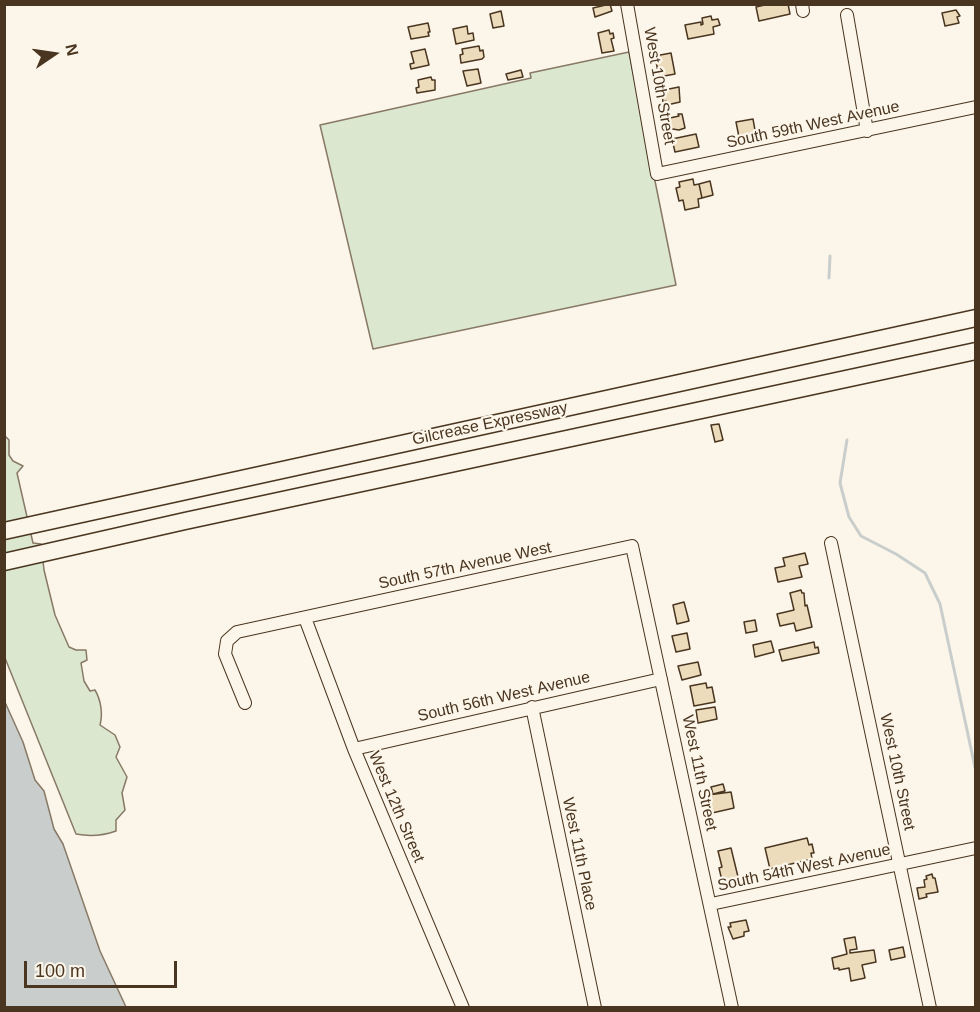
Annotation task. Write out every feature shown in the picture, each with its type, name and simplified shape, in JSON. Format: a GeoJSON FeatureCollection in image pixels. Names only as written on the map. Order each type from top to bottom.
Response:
{"type":"FeatureCollection","features":[{"type":"Feature","properties":{"kind":"highway","name":"Gilcrease Expressway"},"geometry":{"type":"LineString","coordinates":[[4,531],[975,318]]}},
{"type":"Feature","properties":{"kind":"highway","name":"Gilcrease Expressway"},"geometry":{"type":"LineString","coordinates":[[4,562],[975,351]]}},
{"type":"Feature","properties":{"kind":"street","name":"West 10th Street"},"geometry":{"type":"LineString","coordinates":[[627,4],[657,174]]}},
{"type":"Feature","properties":{"kind":"street"},"geometry":{"type":"LineString","coordinates":[[847,15],[867,131]]}},
{"type":"Feature","properties":{"kind":"street","name":"South 59th West Avenue"},"geometry":{"type":"LineString","coordinates":[[657,174],[975,107]]}},
{"type":"Feature","properties":{"kind":"street","name":"West 10th Street"},"geometry":{"type":"LineString","coordinates":[[831,543],[930,1008]]}},
{"type":"Feature","properties":{"kind":"street","name":"South 57th Avenue West"},"geometry":{"type":"LineString","coordinates":[[245,703],[225,654],[227,641],[237,632],[632,546]]}},
{"type":"Feature","properties":{"kind":"street","name":"West 11th Street"},"geometry":{"type":"LineString","coordinates":[[632,546],[732,1008]]}},
{"type":"Feature","properties":{"kind":"street","name":"West 12th Street"},"geometry":{"type":"LineString","coordinates":[[305,618],[354,749],[463,1008]]}},
{"type":"Feature","properties":{"kind":"street","name":"South 56th West Avenue"},"geometry":{"type":"LineString","coordinates":[[354,749],[661,679]]}},
{"type":"Feature","properties":{"kind":"street","name":"West 11th Place"},"geometry":{"type":"LineString","coordinates":[[532,707],[595,1008]]}},
{"type":"Feature","properties":{"kind":"street","name":"South 54th West Avenue"},"geometry":{"type":"LineString","coordinates":[[711,904],[975,849]]}},
{"type":"Feature","properties":{"kind":"green space"},"geometry":{"type":"Polygon","coordinates":[[[629,52],[676,285],[373,349],[320,125],[531,78],[530,73],[629,52]]]}},
{"type":"Feature","properties":{"kind":"green space"},"geometry":{"type":"Polygon","coordinates":[[[4,435],[9,440],[9,455],[13,461],[23,466],[17,473],[33,543],[41,544],[44,570],[55,615],[69,647],[86,650],[87,660],[81,663],[84,681],[90,691],[95,690],[99,698],[100,725],[115,735],[120,747],[116,757],[127,777],[122,793],[125,810],[116,820],[116,831],[106,834],[92,836],[76,834],[5,658],[4,435]]]}},
{"type":"Feature","properties":{"kind":"shaded area"},"geometry":{"type":"Polygon","coordinates":[[[4,700],[23,742],[35,780],[44,791],[54,829],[63,844],[100,951],[126,1007],[5,1007],[4,700]]]}},
{"type":"Feature","properties":{"kind":"building"},"geometry":{"type":"Polygon","coordinates":[[[610,4],[612,11],[595,17],[593,8],[610,4]]]}},
{"type":"Feature","properties":{"kind":"building"},"geometry":{"type":"Polygon","coordinates":[[[788,4],[790,14],[759,21],[756,7],[788,4]]]}},
{"type":"Feature","properties":{"kind":"building"},"geometry":{"type":"Polygon","coordinates":[[[956,10],[960,16],[957,17],[959,23],[945,26],[942,13],[956,10]]]}},
{"type":"Feature","properties":{"kind":"building"},"geometry":{"type":"Polygon","coordinates":[[[501,11],[504,26],[493,28],[490,14],[501,11]]]}},
{"type":"Feature","properties":{"kind":"building"},"geometry":{"type":"Polygon","coordinates":[[[711,16],[712,20],[718,19],[720,25],[713,27],[714,34],[688,39],[685,25],[701,22],[701,25],[703,24],[702,18],[711,16]]]}},
{"type":"Feature","properties":{"kind":"building"},"geometry":{"type":"Polygon","coordinates":[[[428,23],[429,36],[411,39],[408,27],[428,23]]]}},
{"type":"Feature","properties":{"kind":"building"},"geometry":{"type":"Polygon","coordinates":[[[467,26],[468,34],[473,33],[474,40],[456,44],[453,29],[467,26]]]}},
{"type":"Feature","properties":{"kind":"building"},"geometry":{"type":"Polygon","coordinates":[[[609,30],[610,34],[613,33],[614,38],[611,39],[614,51],[602,53],[598,33],[609,30]]]}},
{"type":"Feature","properties":{"kind":"building"},"geometry":{"type":"Polygon","coordinates":[[[479,46],[480,51],[483,50],[482,59],[461,63],[462,49],[479,46]]]}},
{"type":"Feature","properties":{"kind":"building"},"geometry":{"type":"Polygon","coordinates":[[[425,49],[429,65],[411,69],[410,64],[414,63],[411,52],[425,49]]]}},
{"type":"Feature","properties":{"kind":"building"},"geometry":{"type":"Polygon","coordinates":[[[671,53],[675,74],[659,77],[655,56],[671,53]]]}},
{"type":"Feature","properties":{"kind":"building"},"geometry":{"type":"Polygon","coordinates":[[[478,69],[481,83],[467,86],[463,71],[478,69]]]}},
{"type":"Feature","properties":{"kind":"building"},"geometry":{"type":"Polygon","coordinates":[[[521,70],[523,77],[508,80],[506,74],[521,70]]]}},
{"type":"Feature","properties":{"kind":"building"},"geometry":{"type":"Polygon","coordinates":[[[431,77],[435,80],[435,90],[417,93],[418,80],[431,77]]]}},
{"type":"Feature","properties":{"kind":"building"},"geometry":{"type":"Polygon","coordinates":[[[679,87],[680,102],[667,105],[666,101],[663,102],[664,90],[679,87]]]}},
{"type":"Feature","properties":{"kind":"building"},"geometry":{"type":"Polygon","coordinates":[[[678,114],[682,114],[685,128],[679,130],[666,128],[670,118],[679,116],[678,114]]]}},
{"type":"Feature","properties":{"kind":"building"},"geometry":{"type":"Polygon","coordinates":[[[753,119],[756,136],[739,137],[736,122],[753,119]]]}},
{"type":"Feature","properties":{"kind":"building"},"geometry":{"type":"Polygon","coordinates":[[[696,134],[699,147],[675,152],[672,139],[696,134]]]}},
{"type":"Feature","properties":{"kind":"building"},"geometry":{"type":"Polygon","coordinates":[[[693,179],[694,185],[699,184],[702,198],[698,199],[699,207],[685,210],[683,200],[679,201],[676,188],[680,187],[679,182],[693,179]]]}},
{"type":"Feature","properties":{"kind":"building"},"geometry":{"type":"Polygon","coordinates":[[[710,181],[713,195],[702,198],[699,184],[710,181]]]}},
{"type":"Feature","properties":{"kind":"building"},"geometry":{"type":"Polygon","coordinates":[[[719,424],[723,440],[715,442],[711,425],[719,424]]]}},
{"type":"Feature","properties":{"kind":"building"},"geometry":{"type":"Polygon","coordinates":[[[805,553],[808,564],[799,566],[802,577],[778,582],[775,568],[785,566],[783,558],[805,553]]]}},
{"type":"Feature","properties":{"kind":"building"},"geometry":{"type":"Polygon","coordinates":[[[801,590],[804,593],[805,606],[807,605],[812,627],[796,631],[794,623],[780,626],[777,614],[794,610],[790,593],[801,590]]]}},
{"type":"Feature","properties":{"kind":"building"},"geometry":{"type":"Polygon","coordinates":[[[684,602],[689,621],[677,624],[673,605],[684,602]]]}},
{"type":"Feature","properties":{"kind":"building"},"geometry":{"type":"Polygon","coordinates":[[[755,620],[757,631],[746,633],[744,622],[755,620]]]}},
{"type":"Feature","properties":{"kind":"building"},"geometry":{"type":"Polygon","coordinates":[[[687,633],[690,649],[676,652],[672,636],[687,633]]]}},
{"type":"Feature","properties":{"kind":"building"},"geometry":{"type":"Polygon","coordinates":[[[771,641],[774,652],[755,657],[753,645],[771,641]]]}},
{"type":"Feature","properties":{"kind":"building"},"geometry":{"type":"Polygon","coordinates":[[[814,642],[819,653],[782,661],[779,650],[814,642]]]}},
{"type":"Feature","properties":{"kind":"building"},"geometry":{"type":"Polygon","coordinates":[[[698,662],[701,675],[682,680],[678,666],[698,662]]]}},
{"type":"Feature","properties":{"kind":"building"},"geometry":{"type":"Polygon","coordinates":[[[706,683],[707,688],[712,687],[715,702],[694,706],[690,686],[706,683]]]}},
{"type":"Feature","properties":{"kind":"building"},"geometry":{"type":"Polygon","coordinates":[[[715,707],[717,719],[698,723],[696,710],[715,707]]]}},
{"type":"Feature","properties":{"kind":"building"},"geometry":{"type":"Polygon","coordinates":[[[723,784],[725,791],[713,794],[711,787],[723,784]]]}},
{"type":"Feature","properties":{"kind":"building"},"geometry":{"type":"Polygon","coordinates":[[[731,792],[734,808],[712,813],[708,795],[731,792]]]}},
{"type":"Feature","properties":{"kind":"building"},"geometry":{"type":"Polygon","coordinates":[[[807,838],[809,845],[812,844],[814,853],[811,853],[812,859],[770,869],[765,848],[807,838]]]}},
{"type":"Feature","properties":{"kind":"building"},"geometry":{"type":"Polygon","coordinates":[[[731,848],[739,881],[729,886],[729,884],[723,885],[718,851],[731,848]]]}},
{"type":"Feature","properties":{"kind":"building"},"geometry":{"type":"Polygon","coordinates":[[[932,874],[938,892],[926,894],[927,897],[919,899],[917,888],[925,887],[926,876],[932,874]]]}},
{"type":"Feature","properties":{"kind":"building"},"geometry":{"type":"Polygon","coordinates":[[[746,920],[749,931],[744,932],[744,936],[733,939],[728,927],[731,927],[730,923],[746,920]]]}},
{"type":"Feature","properties":{"kind":"building"},"geometry":{"type":"Polygon","coordinates":[[[855,937],[857,949],[850,950],[850,953],[874,950],[876,962],[862,965],[865,978],[851,981],[849,968],[834,969],[832,958],[847,954],[844,939],[855,937]]]}},
{"type":"Feature","properties":{"kind":"building"},"geometry":{"type":"Polygon","coordinates":[[[903,947],[905,957],[891,960],[889,950],[903,947]]]}},
{"type":"Feature","properties":{"kind":"waterway"},"geometry":{"type":"LineString","coordinates":[[829,278],[830,256]]}},
{"type":"Feature","properties":{"kind":"waterway"},"geometry":{"type":"LineString","coordinates":[[847,440],[840,483],[849,517],[861,536],[896,554],[925,573],[940,604],[976,772]]}}]}
